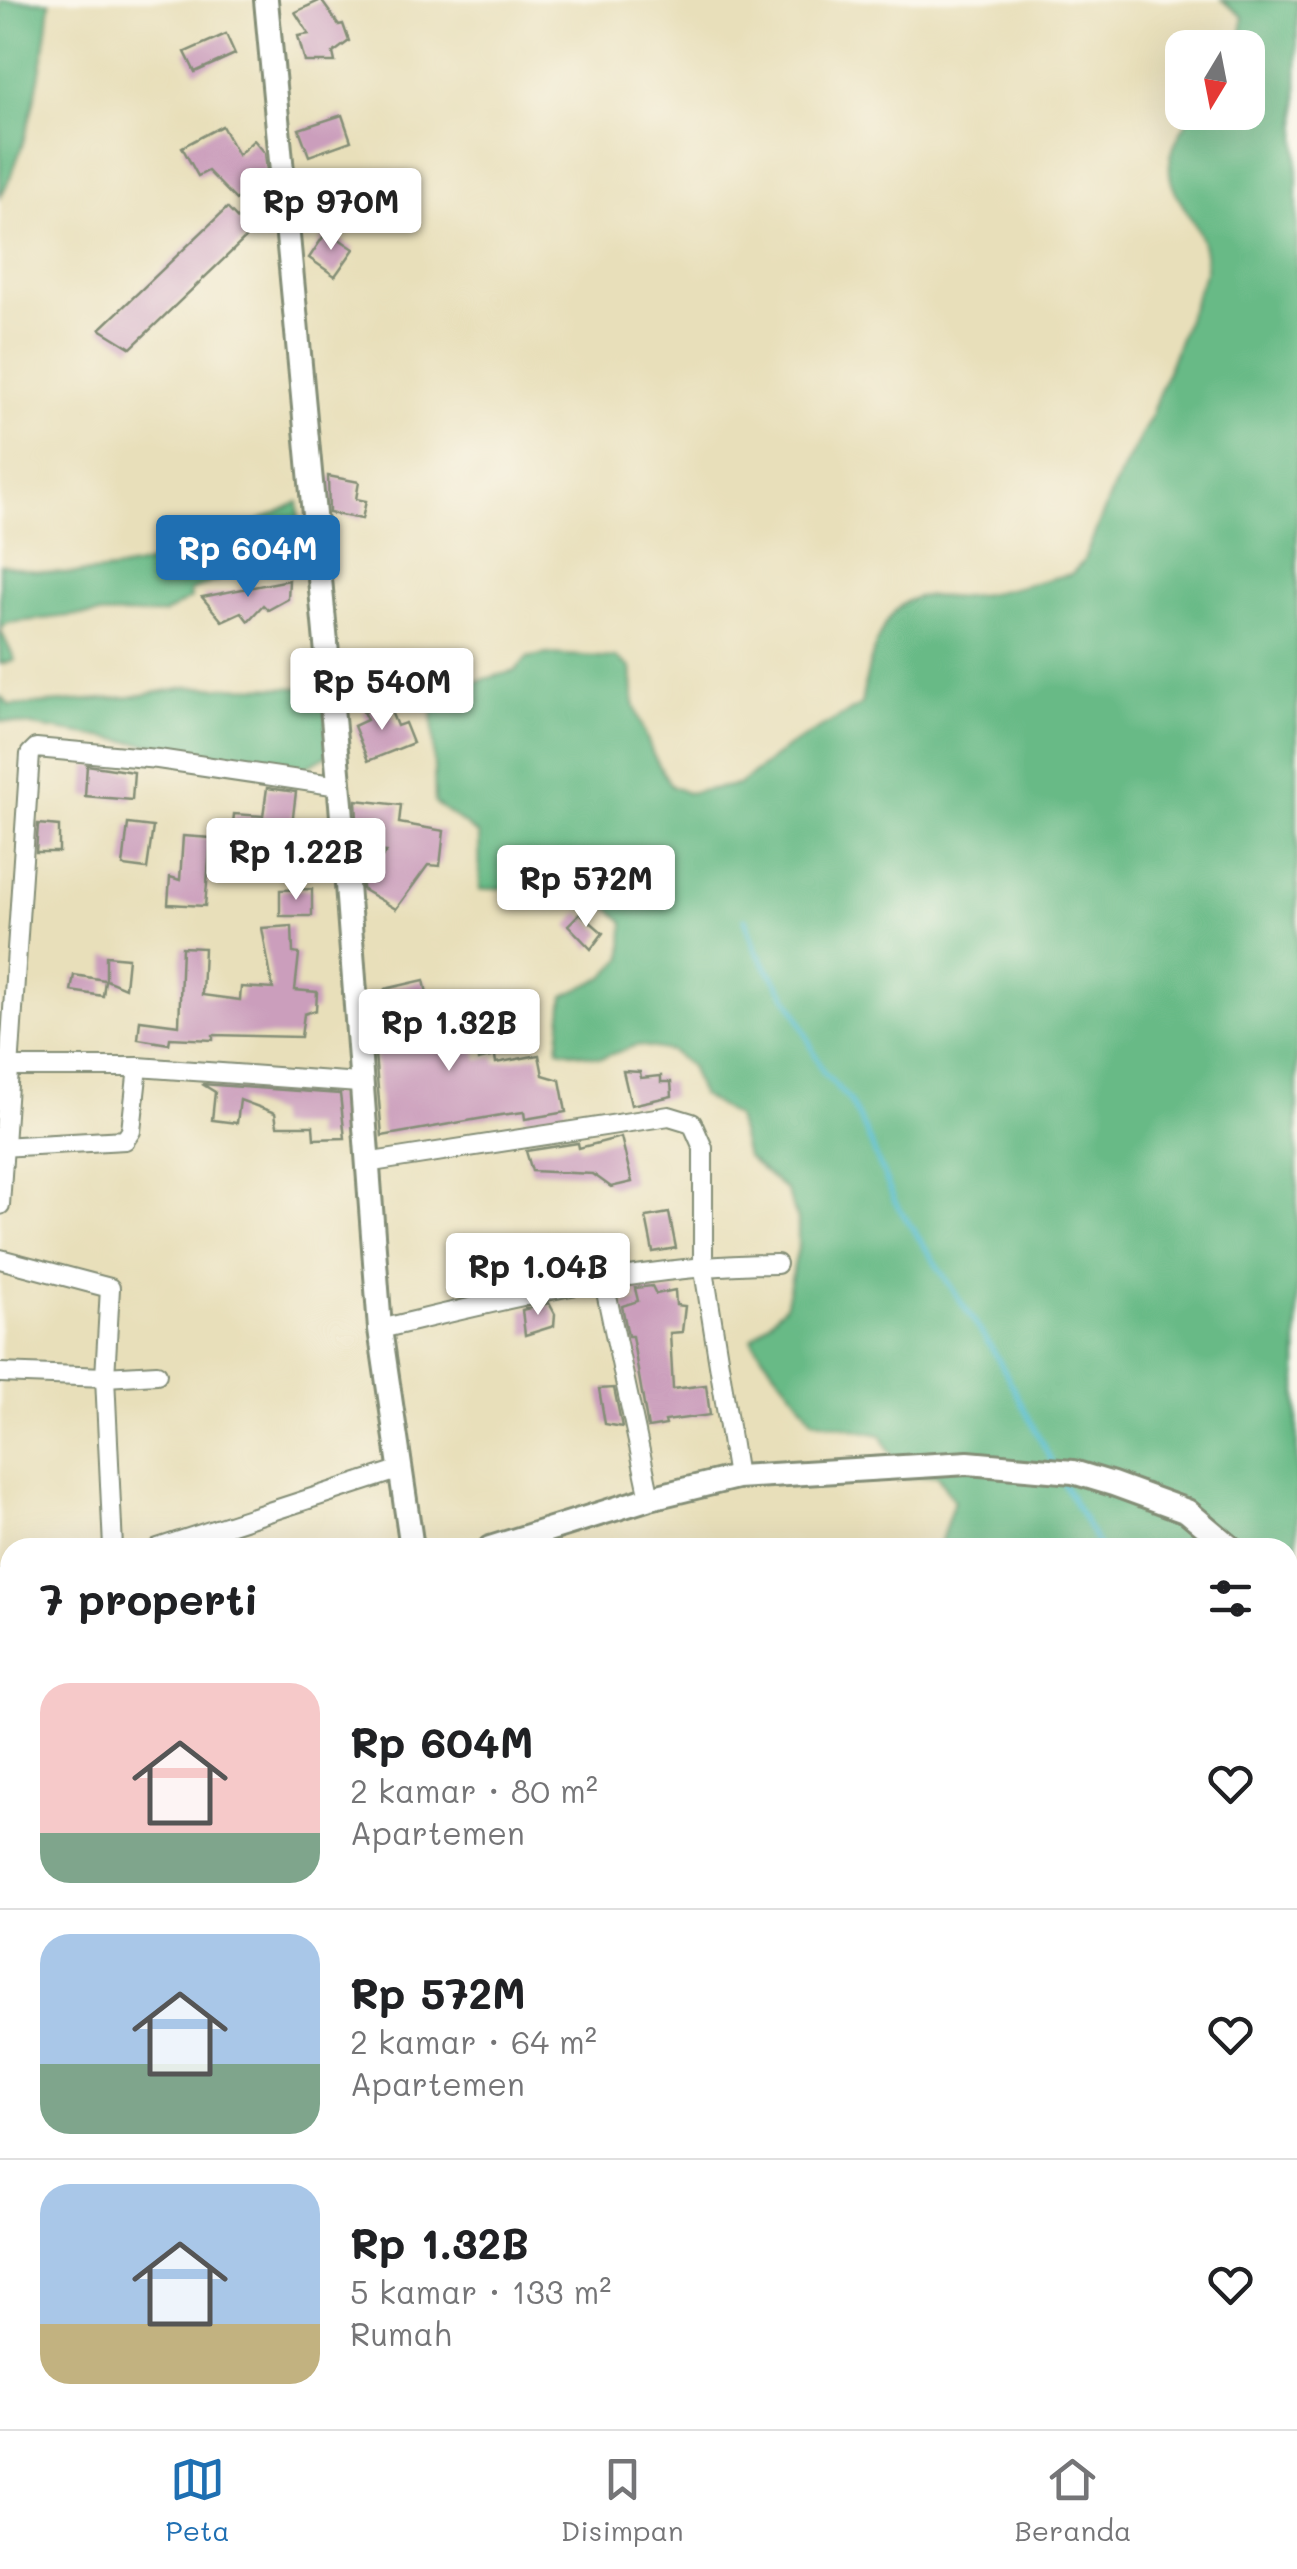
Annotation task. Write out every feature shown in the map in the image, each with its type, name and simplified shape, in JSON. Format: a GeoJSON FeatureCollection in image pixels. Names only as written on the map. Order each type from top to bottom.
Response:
{"type":"FeatureCollection","features":[{"type":"Feature","properties":{"kind":"street"},"geometry":{"type":"LineString","coordinates":[[266,0],[339,786],[380,1328],[410,1538]]}},
{"type":"Feature","properties":{"kind":"street"},"geometry":{"type":"LineString","coordinates":[[0,1205],[1,1147],[32,752],[36,748],[158,759],[339,786]]}},
{"type":"Feature","properties":{"kind":"street"},"geometry":{"type":"LineString","coordinates":[[8,1067],[138,1067],[359,1083]]}},
{"type":"Feature","properties":{"kind":"street"},"geometry":{"type":"LineString","coordinates":[[1,1147],[124,1140],[131,1130],[138,1067]]}},
{"type":"Feature","properties":{"kind":"street"},"geometry":{"type":"LineString","coordinates":[[366,1163],[669,1116],[692,1124],[703,1148],[703,1264],[737,1477]]}},
{"type":"Feature","properties":{"kind":"street"},"geometry":{"type":"LineString","coordinates":[[0,1259],[110,1288],[105,1378],[113,1538]]}},
{"type":"Feature","properties":{"kind":"street"},"geometry":{"type":"LineString","coordinates":[[380,1328],[603,1278],[703,1264],[777,1264]]}},
{"type":"Feature","properties":{"kind":"street"},"geometry":{"type":"LineString","coordinates":[[603,1278],[650,1498]]}},
{"type":"Feature","properties":{"kind":"street"},"geometry":{"type":"LineString","coordinates":[[0,1373],[105,1378],[157,1374]]}},
{"type":"Feature","properties":{"kind":"street"},"geometry":{"type":"LineString","coordinates":[[522,1538],[650,1498],[737,1477],[968,1463],[1074,1472],[1187,1511],[1220,1538]]}},
{"type":"Feature","properties":{"kind":"street"},"geometry":{"type":"LineString","coordinates":[[189,1538],[398,1470]]}},
{"type":"Feature","properties":{"kind":"green space"},"geometry":{"type":"Polygon","coordinates":[[[0,0],[50,2],[34,103],[19,155],[0,197],[0,0]]]}},
{"type":"Feature","properties":{"kind":"green space"},"geometry":{"type":"Polygon","coordinates":[[[1222,0],[1297,0],[1297,1538],[942,1538],[954,1501],[937,1475],[904,1478],[881,1435],[812,1420],[752,1339],[785,1306],[798,1248],[798,1222],[787,1191],[746,1156],[736,1117],[701,1095],[690,1066],[671,1051],[637,1045],[601,1058],[558,1049],[564,996],[604,977],[623,958],[624,922],[592,891],[543,884],[480,890],[479,835],[435,803],[432,693],[515,671],[527,658],[547,654],[617,658],[631,668],[634,704],[653,755],[671,786],[687,793],[738,785],[789,746],[861,705],[877,642],[893,613],[905,603],[924,596],[977,595],[1071,574],[1083,562],[1113,489],[1149,420],[1206,269],[1204,246],[1171,180],[1170,162],[1176,140],[1182,130],[1265,130],[1265,30],[1242,30],[1243,17],[1222,0]]]}},
{"type":"Feature","properties":{"kind":"green space"},"geometry":{"type":"Polygon","coordinates":[[[298,502],[300,550],[291,562],[238,571],[190,591],[191,598],[164,614],[77,615],[7,623],[0,629],[0,564],[40,572],[117,570],[190,550],[298,502]]]}},
{"type":"Feature","properties":{"kind":"green space"},"geometry":{"type":"Polygon","coordinates":[[[0,629],[15,660],[0,664],[0,629]]]}},
{"type":"Feature","properties":{"kind":"green space"},"geometry":{"type":"Polygon","coordinates":[[[187,687],[315,688],[326,708],[327,755],[302,769],[0,721],[0,696],[10,706],[131,697],[187,687]]]}},
{"type":"Feature","properties":{"kind":"building"},"geometry":{"type":"Polygon","coordinates":[[[321,0],[339,25],[343,24],[349,41],[333,53],[335,62],[305,62],[298,36],[309,34],[295,12],[321,0]]]}},
{"type":"Feature","properties":{"kind":"building"},"geometry":{"type":"Polygon","coordinates":[[[226,34],[235,54],[195,72],[185,52],[226,34]]]}},
{"type":"Feature","properties":{"kind":"building"},"geometry":{"type":"Polygon","coordinates":[[[342,115],[351,141],[309,156],[299,129],[342,115]]]}},
{"type":"Feature","properties":{"kind":"building"},"geometry":{"type":"Polygon","coordinates":[[[222,126],[238,155],[254,140],[265,153],[267,170],[236,200],[208,171],[198,176],[182,147],[222,126]]]}},
{"type":"Feature","properties":{"kind":"building"},"geometry":{"type":"Polygon","coordinates":[[[227,208],[251,233],[131,348],[100,329],[227,208]]]}},
{"type":"Feature","properties":{"kind":"building"},"geometry":{"type":"Polygon","coordinates":[[[327,231],[354,249],[335,276],[309,258],[327,231]]]}},
{"type":"Feature","properties":{"kind":"building"},"geometry":{"type":"Polygon","coordinates":[[[328,476],[359,482],[356,499],[366,501],[362,519],[329,513],[328,476]]]}},
{"type":"Feature","properties":{"kind":"building"},"geometry":{"type":"Polygon","coordinates":[[[289,580],[288,599],[268,610],[263,605],[248,621],[241,612],[222,621],[202,597],[289,580]]]}},
{"type":"Feature","properties":{"kind":"building"},"geometry":{"type":"Polygon","coordinates":[[[387,702],[397,726],[405,723],[413,743],[368,761],[354,726],[367,720],[363,712],[387,702]]]}},
{"type":"Feature","properties":{"kind":"building"},"geometry":{"type":"Polygon","coordinates":[[[87,765],[134,772],[132,800],[85,796],[87,765]]]}},
{"type":"Feature","properties":{"kind":"building"},"geometry":{"type":"Polygon","coordinates":[[[267,788],[296,792],[289,849],[231,843],[234,814],[263,816],[267,788]]]}},
{"type":"Feature","properties":{"kind":"building"},"geometry":{"type":"Polygon","coordinates":[[[356,800],[401,805],[399,823],[444,831],[440,866],[428,865],[396,909],[362,889],[362,882],[386,852],[370,850],[370,823],[357,821],[356,800]]]}},
{"type":"Feature","properties":{"kind":"building"},"geometry":{"type":"Polygon","coordinates":[[[38,824],[59,826],[59,852],[36,852],[38,824]]]}},
{"type":"Feature","properties":{"kind":"building"},"geometry":{"type":"Polygon","coordinates":[[[128,824],[153,827],[147,869],[123,866],[128,824]]]}},
{"type":"Feature","properties":{"kind":"building"},"geometry":{"type":"Polygon","coordinates":[[[183,836],[211,838],[205,906],[168,904],[170,877],[180,880],[183,836]]]}},
{"type":"Feature","properties":{"kind":"building"},"geometry":{"type":"Polygon","coordinates":[[[312,889],[312,916],[280,916],[280,890],[312,889]]]}},
{"type":"Feature","properties":{"kind":"building"},"geometry":{"type":"Polygon","coordinates":[[[580,913],[603,933],[591,949],[568,925],[580,913]]]}},
{"type":"Feature","properties":{"kind":"building"},"geometry":{"type":"Polygon","coordinates":[[[292,926],[293,953],[299,954],[295,990],[317,992],[316,1010],[304,1014],[301,1037],[213,1035],[213,1040],[170,1038],[169,1044],[138,1039],[140,1020],[179,1025],[182,947],[204,948],[202,995],[240,1000],[241,987],[273,989],[262,928],[292,926]]]}},
{"type":"Feature","properties":{"kind":"building"},"geometry":{"type":"Polygon","coordinates":[[[106,956],[128,958],[125,988],[106,980],[106,956]]]}},
{"type":"Feature","properties":{"kind":"building"},"geometry":{"type":"Polygon","coordinates":[[[74,975],[105,980],[103,996],[71,991],[74,975]]]}},
{"type":"Feature","properties":{"kind":"building"},"geometry":{"type":"Polygon","coordinates":[[[424,980],[438,1043],[475,1039],[478,1060],[495,1056],[496,1063],[539,1055],[543,1075],[560,1080],[566,1112],[525,1119],[524,1112],[501,1115],[382,1136],[373,1030],[394,1030],[385,989],[424,980]]]}},
{"type":"Feature","properties":{"kind":"building"},"geometry":{"type":"Polygon","coordinates":[[[623,1071],[640,1072],[641,1078],[661,1076],[661,1082],[671,1082],[672,1096],[631,1105],[623,1071]]]}},
{"type":"Feature","properties":{"kind":"building"},"geometry":{"type":"Polygon","coordinates":[[[202,1084],[340,1094],[345,1138],[314,1139],[313,1126],[277,1126],[275,1113],[240,1100],[237,1123],[212,1120],[215,1092],[202,1084]]]}},
{"type":"Feature","properties":{"kind":"building"},"geometry":{"type":"Polygon","coordinates":[[[621,1137],[632,1182],[611,1187],[593,1174],[532,1171],[526,1151],[578,1143],[579,1148],[621,1137]]]}},
{"type":"Feature","properties":{"kind":"building"},"geometry":{"type":"Polygon","coordinates":[[[669,1213],[676,1248],[653,1252],[646,1217],[669,1213]]]}},
{"type":"Feature","properties":{"kind":"building"},"geometry":{"type":"Polygon","coordinates":[[[652,1286],[656,1294],[675,1290],[676,1305],[685,1306],[682,1332],[670,1333],[673,1389],[706,1385],[710,1415],[665,1421],[666,1425],[648,1428],[632,1336],[628,1336],[622,1306],[638,1301],[635,1288],[652,1286]]]}},
{"type":"Feature","properties":{"kind":"building"},"geometry":{"type":"Polygon","coordinates":[[[549,1303],[555,1314],[554,1326],[525,1335],[522,1310],[549,1303]]]}},
{"type":"Feature","properties":{"kind":"building"},"geometry":{"type":"Polygon","coordinates":[[[614,1388],[622,1427],[605,1424],[599,1389],[614,1388]]]}},
{"type":"Feature","properties":{"kind":"waterway"},"geometry":{"type":"LineString","coordinates":[[745,919],[756,951],[794,1008],[823,1072],[849,1100],[865,1130],[895,1202],[996,1355],[1052,1462]]}},
{"type":"Feature","properties":{"kind":"waterway"},"geometry":{"type":"LineString","coordinates":[[1059,1476],[1094,1538]]}}]}
